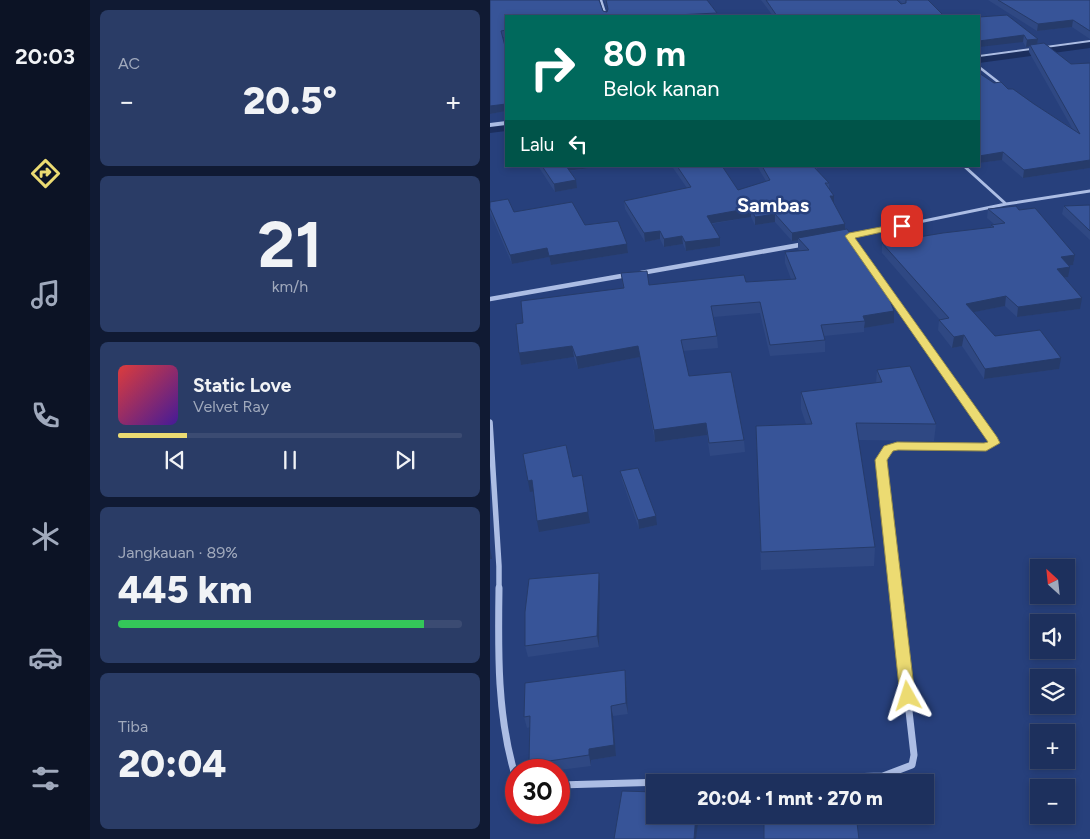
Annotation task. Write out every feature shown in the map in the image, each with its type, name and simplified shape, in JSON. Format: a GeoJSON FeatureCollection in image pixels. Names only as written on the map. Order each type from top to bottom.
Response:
{"type":"FeatureCollection","features":[{"type":"Feature","properties":{"kind":"street"},"geometry":{"type":"LineString","coordinates":[[601,0],[606,15]]}},
{"type":"Feature","properties":{"kind":"street"},"geometry":{"type":"LineString","coordinates":[[980,56],[1090,41]]}},
{"type":"Feature","properties":{"kind":"street"},"geometry":{"type":"LineString","coordinates":[[980,69],[1003,85]]}},
{"type":"Feature","properties":{"kind":"street"},"geometry":{"type":"LineString","coordinates":[[490,125],[505,123]]}},
{"type":"Feature","properties":{"kind":"street"},"geometry":{"type":"LineString","coordinates":[[965,167],[1006,204]]}},
{"type":"Feature","properties":{"kind":"street"},"geometry":{"type":"LineString","coordinates":[[840,238],[1006,204],[1090,191]]}},
{"type":"Feature","properties":{"kind":"street"},"geometry":{"type":"LineString","coordinates":[[849,236],[854,244]]}},
{"type":"Feature","properties":{"kind":"street"},"geometry":{"type":"LineString","coordinates":[[490,299],[810,243]]}},
{"type":"Feature","properties":{"kind":"street"},"geometry":{"type":"LineString","coordinates":[[570,785],[883,776],[912,766],[914,754],[881,460],[888,449],[897,446],[986,447],[994,443],[876,274]]}},
{"type":"Feature","properties":{"kind":"street"},"geometry":{"type":"LineString","coordinates":[[490,422],[499,566],[498,632],[502,709],[510,759]]}},
{"type":"Feature","properties":{"kind":"building"},"geometry":{"type":"Polygon","coordinates":[[[490,0],[599,0],[603,11],[607,12],[606,0],[707,0],[717,13],[676,15],[505,15],[505,30],[501,31],[505,46],[505,104],[490,106],[490,0]]]}},
{"type":"Feature","properties":{"kind":"building"},"geometry":{"type":"Polygon","coordinates":[[[766,0],[897,0],[901,4],[906,3],[906,0],[928,0],[943,15],[776,15],[766,0]]]}},
{"type":"Feature","properties":{"kind":"building"},"geometry":{"type":"Polygon","coordinates":[[[998,0],[1090,0],[1090,31],[1073,20],[1038,24],[998,0]]]}},
{"type":"Feature","properties":{"kind":"building"},"geometry":{"type":"Polygon","coordinates":[[[1007,15],[1038,39],[1027,40],[1024,35],[980,41],[980,17],[1007,15]]]}},
{"type":"Feature","properties":{"kind":"building"},"geometry":{"type":"Polygon","coordinates":[[[1044,43],[1071,64],[1090,63],[1090,160],[1024,170],[1003,152],[980,156],[980,74],[994,83],[1001,82],[1008,89],[1013,89],[1080,134],[1030,45],[1044,43]]]}},
{"type":"Feature","properties":{"kind":"building"},"geometry":{"type":"Polygon","coordinates":[[[543,167],[567,167],[576,180],[554,184],[543,167]]]}},
{"type":"Feature","properties":{"kind":"building"},"geometry":{"type":"Polygon","coordinates":[[[678,167],[723,167],[738,190],[770,180],[763,167],[814,167],[829,183],[825,183],[834,196],[830,196],[845,224],[792,233],[775,214],[755,217],[751,208],[707,216],[720,238],[685,242],[682,236],[664,239],[660,231],[644,233],[624,201],[691,187],[678,167]]]}},
{"type":"Feature","properties":{"kind":"building"},"geometry":{"type":"Polygon","coordinates":[[[508,199],[514,212],[572,202],[585,225],[618,221],[627,244],[549,256],[547,248],[510,255],[490,208],[490,202],[508,199]]]}},
{"type":"Feature","properties":{"kind":"building"},"geometry":{"type":"Polygon","coordinates":[[[1090,205],[1090,231],[1064,206],[1090,205]]]}},
{"type":"Feature","properties":{"kind":"building"},"geometry":{"type":"Polygon","coordinates":[[[1016,206],[1019,210],[1035,208],[1075,255],[1061,257],[1070,267],[1057,269],[1082,298],[1018,307],[1006,296],[966,304],[995,336],[1040,330],[1061,358],[985,369],[964,335],[954,337],[939,320],[949,318],[882,243],[994,227],[991,225],[1005,223],[988,209],[1016,206]]]}},
{"type":"Feature","properties":{"kind":"building"},"geometry":{"type":"Polygon","coordinates":[[[847,229],[880,274],[894,311],[863,316],[865,321],[821,325],[825,340],[770,345],[760,302],[711,306],[717,336],[681,340],[689,376],[731,372],[744,440],[709,443],[706,423],[654,430],[638,346],[576,357],[572,346],[519,353],[516,324],[523,323],[521,301],[624,288],[621,273],[647,271],[649,285],[744,275],[746,282],[796,279],[785,252],[809,250],[798,238],[847,229]]]}},
{"type":"Feature","properties":{"kind":"building"},"geometry":{"type":"Polygon","coordinates":[[[910,366],[936,424],[856,423],[875,547],[761,552],[756,426],[812,424],[801,392],[882,382],[877,370],[910,366]]]}},
{"type":"Feature","properties":{"kind":"building"},"geometry":{"type":"Polygon","coordinates":[[[566,445],[573,477],[582,475],[588,512],[537,521],[532,480],[528,481],[523,454],[566,445]]]}},
{"type":"Feature","properties":{"kind":"building"},"geometry":{"type":"Polygon","coordinates":[[[638,468],[656,516],[638,520],[620,471],[638,468]]]}},
{"type":"Feature","properties":{"kind":"building"},"geometry":{"type":"Polygon","coordinates":[[[599,573],[597,636],[525,646],[525,612],[529,579],[599,573]]]}},
{"type":"Feature","properties":{"kind":"building"},"geometry":{"type":"Polygon","coordinates":[[[625,670],[626,703],[611,706],[614,745],[589,749],[589,755],[562,759],[529,759],[530,716],[524,717],[525,683],[625,670]]]}},
{"type":"Feature","properties":{"kind":"building"},"geometry":{"type":"Polygon","coordinates":[[[622,791],[646,792],[646,824],[695,824],[694,839],[614,839],[622,791]]]}},
{"type":"Feature","properties":{"kind":"building"},"geometry":{"type":"Polygon","coordinates":[[[764,824],[857,824],[859,839],[764,839],[764,824]]]}},
{"type":"Feature","properties":{"kind":"waterway"},"geometry":{"type":"LineString","coordinates":[[980,59],[1090,44]]}},
{"type":"Feature","properties":{"kind":"waterway"},"geometry":{"type":"LineString","coordinates":[[490,129],[505,127]]}},
{"type":"Feature","properties":{"kind":"district","name":"Sambas"},"geometry":{"type":"Point","coordinates":[773,205]}},
{"type":"Feature","properties":{"kind":"route"},"geometry":{"type":"LineString","coordinates":[[902,226],[849,236],[994,443],[986,447],[897,446],[888,449],[883,454],[881,460],[908,696]]}}]}
